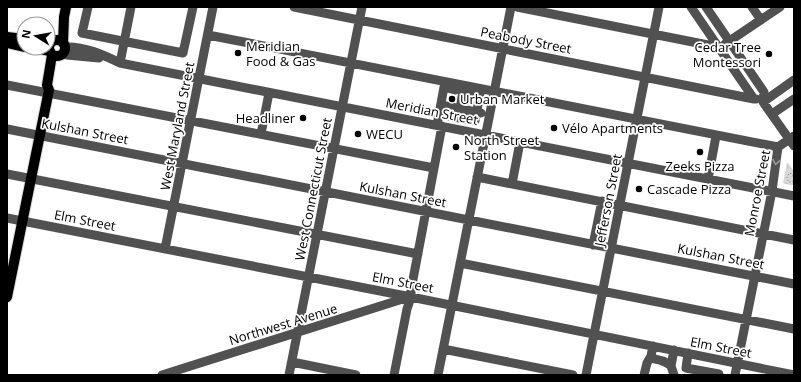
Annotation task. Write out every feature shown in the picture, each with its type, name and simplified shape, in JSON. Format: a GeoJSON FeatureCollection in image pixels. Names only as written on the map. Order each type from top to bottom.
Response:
{"type":"FeatureCollection","features":[{"type":"Feature","properties":{"kind":"main road"},"geometry":{"type":"LineString","coordinates":[[56,48],[60,7]]}},
{"type":"Feature","properties":{"kind":"main road"},"geometry":{"type":"LineString","coordinates":[[56,48],[66,7]]}},
{"type":"Feature","properties":{"kind":"main road"},"geometry":{"type":"LineString","coordinates":[[7,298],[48,91],[52,86],[55,56]]}},
{"type":"Feature","properties":{"kind":"street"},"geometry":{"type":"LineString","coordinates":[[88,7],[82,33],[184,54],[193,7]]}},
{"type":"Feature","properties":{"kind":"street"},"geometry":{"type":"LineString","coordinates":[[116,61],[124,42],[131,7]]}},
{"type":"Feature","properties":{"kind":"street","name":"West Maryland Street"},"geometry":{"type":"LineString","coordinates":[[165,249],[213,7]]}},
{"type":"Feature","properties":{"kind":"street","name":"Peabody Street"},"geometry":{"type":"LineString","coordinates":[[294,7],[763,102]]}},
{"type":"Feature","properties":{"kind":"street","name":"West Connecticut Street"},"geometry":{"type":"LineString","coordinates":[[290,375],[362,7]]}},
{"type":"Feature","properties":{"kind":"street"},"geometry":{"type":"LineString","coordinates":[[438,375],[511,7]]}},
{"type":"Feature","properties":{"kind":"street"},"geometry":{"type":"LineString","coordinates":[[517,7],[654,33],[719,48],[780,7]]}},
{"type":"Feature","properties":{"kind":"street","name":"Jefferson Street"},"geometry":{"type":"LineString","coordinates":[[586,375],[659,7]]}},
{"type":"Feature","properties":{"kind":"street"},"geometry":{"type":"LineString","coordinates":[[691,7],[754,99]]}},
{"type":"Feature","properties":{"kind":"street"},"geometry":{"type":"LineString","coordinates":[[752,7],[761,20]]}},
{"type":"Feature","properties":{"kind":"street"},"geometry":{"type":"LineString","coordinates":[[710,8],[729,42],[764,92],[763,102],[792,141]]}},
{"type":"Feature","properties":{"kind":"street"},"geometry":{"type":"LineString","coordinates":[[208,35],[351,63],[494,94],[778,147]]}},
{"type":"Feature","properties":{"kind":"street","name":"Meridian Street"},"geometry":{"type":"LineString","coordinates":[[56,48],[67,55],[116,61],[199,79],[794,196]]}},
{"type":"Feature","properties":{"kind":"street"},"geometry":{"type":"LineString","coordinates":[[763,102],[794,80]]}},
{"type":"Feature","properties":{"kind":"street"},"geometry":{"type":"LineString","coordinates":[[7,85],[48,91],[434,168]]}},
{"type":"Feature","properties":{"kind":"street"},"geometry":{"type":"LineString","coordinates":[[394,375],[407,309],[411,297],[411,290],[434,168],[440,126],[440,109],[444,87],[480,94],[494,94]]}},
{"type":"Feature","properties":{"kind":"street"},"geometry":{"type":"LineString","coordinates":[[440,109],[468,120],[475,121],[463,91]]}},
{"type":"Feature","properties":{"kind":"street"},"geometry":{"type":"LineString","coordinates":[[261,134],[269,92]]}},
{"type":"Feature","properties":{"kind":"street"},"geometry":{"type":"LineString","coordinates":[[469,105],[480,94]]}},
{"type":"Feature","properties":{"kind":"street"},"geometry":{"type":"LineString","coordinates":[[772,114],[794,99]]}},
{"type":"Feature","properties":{"kind":"street"},"geometry":{"type":"LineString","coordinates":[[440,109],[469,105],[490,114]]}},
{"type":"Feature","properties":{"kind":"street"},"geometry":{"type":"LineString","coordinates":[[465,131],[468,120]]}},
{"type":"Feature","properties":{"kind":"street","name":"Kulshan Street"},"geometry":{"type":"LineString","coordinates":[[7,129],[794,284]]}},
{"type":"Feature","properties":{"kind":"street"},"geometry":{"type":"LineString","coordinates":[[708,179],[716,136]]}},
{"type":"Feature","properties":{"kind":"street","name":"Monroe Street"},"geometry":{"type":"LineString","coordinates":[[735,375],[772,191],[778,147],[792,141]]}},
{"type":"Feature","properties":{"kind":"street"},"geometry":{"type":"LineString","coordinates":[[512,184],[520,142]]}},
{"type":"Feature","properties":{"kind":"street"},"geometry":{"type":"LineString","coordinates":[[7,174],[418,254]]}},
{"type":"Feature","properties":{"kind":"street"},"geometry":{"type":"LineString","coordinates":[[477,177],[794,240]]}},
{"type":"Feature","properties":{"kind":"street"},"geometry":{"type":"LineString","coordinates":[[594,245],[602,201]]}},
{"type":"Feature","properties":{"kind":"street","name":"Elm Street"},"geometry":{"type":"LineString","coordinates":[[7,218],[452,305],[794,375]]}},
{"type":"Feature","properties":{"kind":"street"},"geometry":{"type":"LineString","coordinates":[[460,263],[794,329]]}},
{"type":"Feature","properties":{"kind":"street","name":"Northwest Avenue"},"geometry":{"type":"LineString","coordinates":[[162,375],[411,297]]}},
{"type":"Feature","properties":{"kind":"street"},"geometry":{"type":"LineString","coordinates":[[644,375],[653,346]]}},
{"type":"Feature","properties":{"kind":"street"},"geometry":{"type":"LineString","coordinates":[[443,349],[573,375]]}},
{"type":"Feature","properties":{"kind":"street"},"geometry":{"type":"LineString","coordinates":[[672,370],[674,350]]}},
{"type":"Feature","properties":{"kind":"street"},"geometry":{"type":"LineString","coordinates":[[688,353],[686,368],[719,374]]}},
{"type":"Feature","properties":{"kind":"street"},"geometry":{"type":"LineString","coordinates":[[650,358],[667,362],[672,370]]}},
{"type":"Feature","properties":{"kind":"street"},"geometry":{"type":"LineString","coordinates":[[292,362],[356,375]]}},
{"type":"Feature","properties":{"kind":"path"},"geometry":{"type":"LineString","coordinates":[[791,182],[787,180],[787,176],[791,174],[794,175]]}},
{"type":"Feature","properties":{"kind":"green space"},"geometry":{"type":"Polygon","coordinates":[[[787,163],[794,171],[794,186],[783,183],[787,163]]]}},
{"type":"Feature","properties":{"kind":"tunnel"},"geometry":{"type":"LineString","coordinates":[[463,101],[472,103]]}},
{"type":"Feature","properties":{"kind":"place","name":"Meridian Food & Gas"},"geometry":{"type":"Point","coordinates":[238,53]}},
{"type":"Feature","properties":{"kind":"place","name":"Cedar Tree Montessori"},"geometry":{"type":"Point","coordinates":[769,54]}},
{"type":"Feature","properties":{"kind":"place","name":"Urban Market"},"geometry":{"type":"Point","coordinates":[452,99]}},
{"type":"Feature","properties":{"kind":"place","name":"Headliner"},"geometry":{"type":"Point","coordinates":[303,118]}},
{"type":"Feature","properties":{"kind":"place","name":"Vélo Apartments"},"geometry":{"type":"Point","coordinates":[554,128]}},
{"type":"Feature","properties":{"kind":"place","name":"WECU"},"geometry":{"type":"Point","coordinates":[358,134]}},
{"type":"Feature","properties":{"kind":"place","name":"North Street Station"},"geometry":{"type":"Point","coordinates":[456,147]}},
{"type":"Feature","properties":{"kind":"place","name":"Zeeks Pizza"},"geometry":{"type":"Point","coordinates":[700,152]}},
{"type":"Feature","properties":{"kind":"place","name":"Cascade Pizza"},"geometry":{"type":"Point","coordinates":[639,189]}}]}
